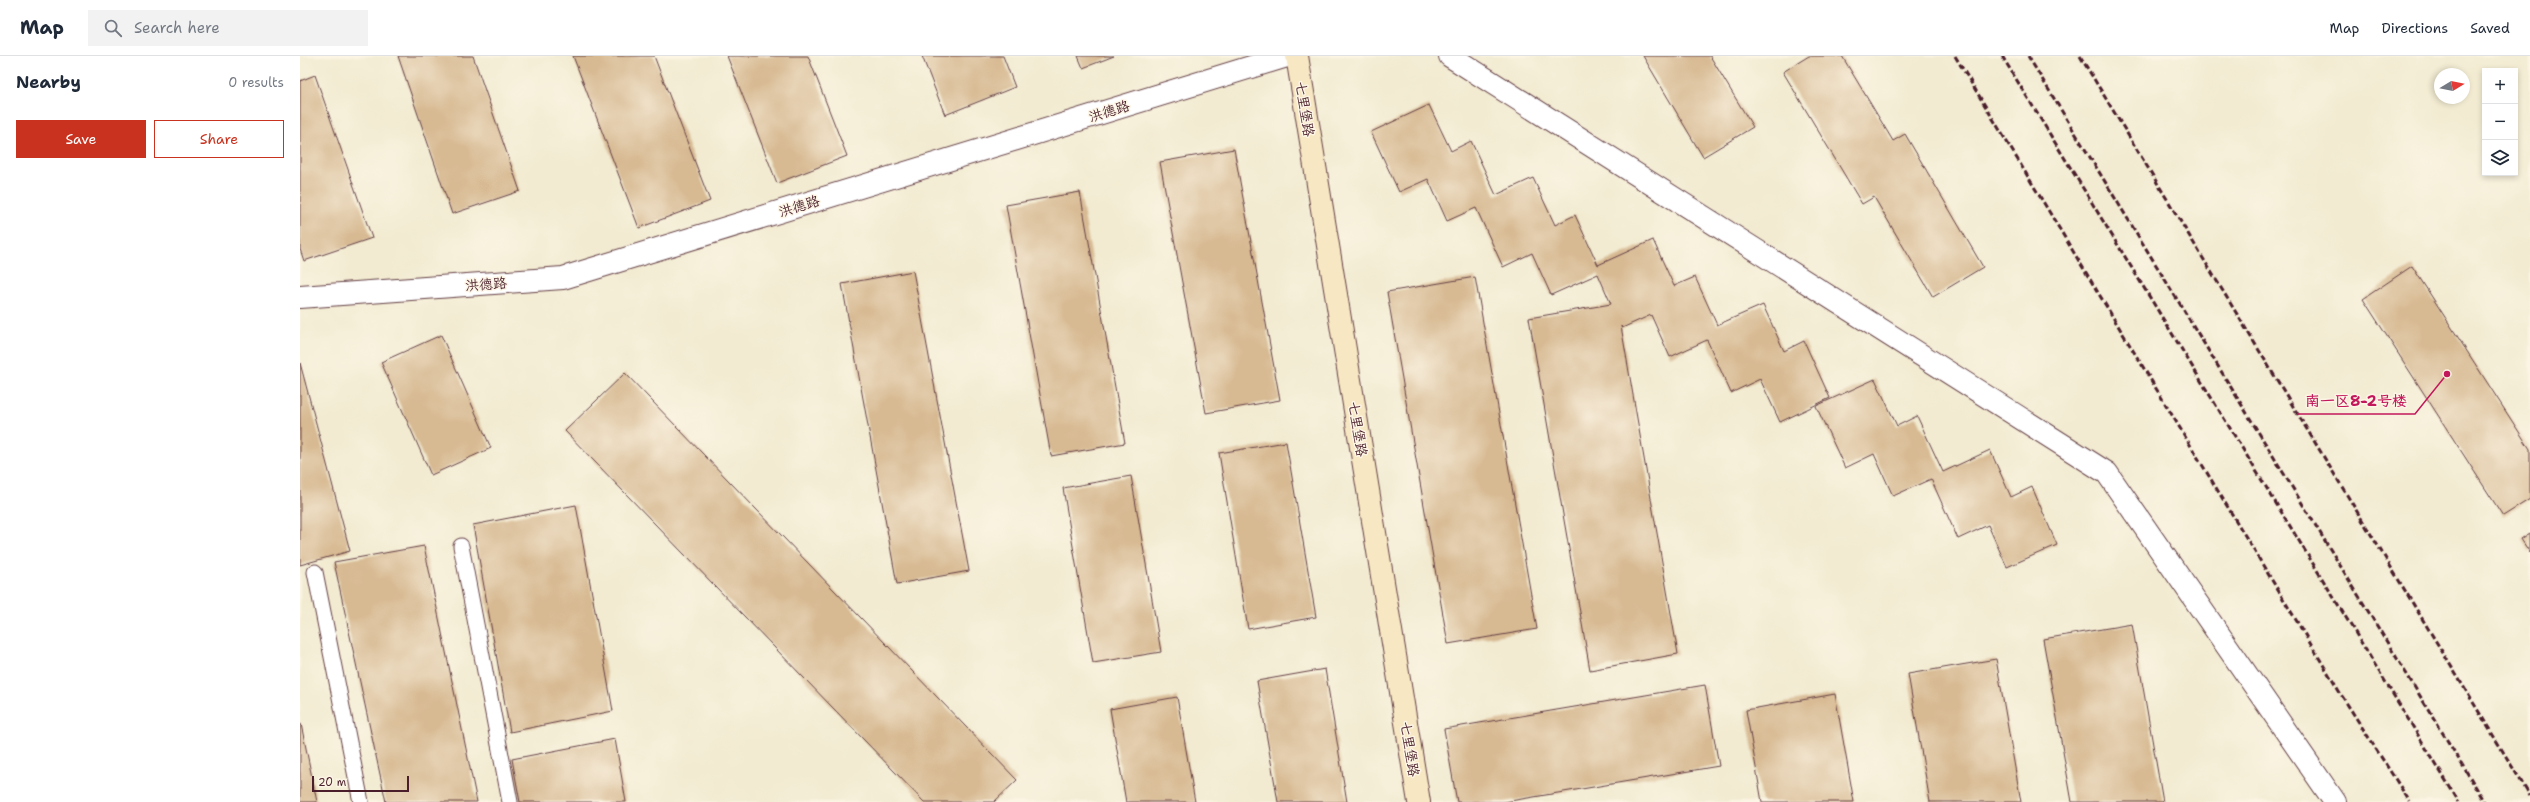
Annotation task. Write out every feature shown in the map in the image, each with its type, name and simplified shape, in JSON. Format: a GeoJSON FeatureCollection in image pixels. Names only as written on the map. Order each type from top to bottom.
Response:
{"type":"FeatureCollection","features":[{"type":"Feature","properties":{"kind":"main road","name":"七里堡路"},"geometry":{"type":"LineString","coordinates":[[1297,56],[1419,802]]}},
{"type":"Feature","properties":{"kind":"street","name":"洪德路"},"geometry":{"type":"LineString","coordinates":[[300,297],[564,278],[1287,56]]}},
{"type":"Feature","properties":{"kind":"street"},"geometry":{"type":"LineString","coordinates":[[1450,56],[2107,473],[2335,802]]}},
{"type":"Feature","properties":{"kind":"lane"},"geometry":{"type":"LineString","coordinates":[[461,546],[510,802]]}},
{"type":"Feature","properties":{"kind":"lane"},"geometry":{"type":"LineString","coordinates":[[315,572],[361,802]]}},
{"type":"Feature","properties":{"kind":"building"},"geometry":{"type":"Polygon","coordinates":[[[398,56],[473,56],[520,191],[452,214],[398,56]]]}},
{"type":"Feature","properties":{"kind":"building"},"geometry":{"type":"Polygon","coordinates":[[[573,56],[654,56],[710,201],[639,228],[573,56]]]}},
{"type":"Feature","properties":{"kind":"building"},"geometry":{"type":"Polygon","coordinates":[[[727,56],[808,56],[847,156],[777,183],[727,56]]]}},
{"type":"Feature","properties":{"kind":"building"},"geometry":{"type":"Polygon","coordinates":[[[922,56],[1003,56],[1015,87],[945,115],[922,56]]]}},
{"type":"Feature","properties":{"kind":"building"},"geometry":{"type":"Polygon","coordinates":[[[1078,56],[1114,56],[1083,68],[1078,56]]]}},
{"type":"Feature","properties":{"kind":"building"},"geometry":{"type":"Polygon","coordinates":[[[1643,56],[1710,56],[1753,127],[1703,157],[1643,56]]]}},
{"type":"Feature","properties":{"kind":"building"},"geometry":{"type":"Polygon","coordinates":[[[1809,56],[1842,56],[1893,141],[1905,134],[1983,267],[1933,297],[1874,197],[1862,204],[1783,72],[1809,56]]]}},
{"type":"Feature","properties":{"kind":"building"},"geometry":{"type":"Polygon","coordinates":[[[315,75],[372,238],[304,261],[300,249],[300,81],[315,75]]]}},
{"type":"Feature","properties":{"kind":"building"},"geometry":{"type":"Polygon","coordinates":[[[1429,105],[1451,151],[1471,141],[1496,195],[1533,178],[1555,225],[1575,215],[1598,265],[1653,240],[1674,286],[1695,277],[1717,325],[1763,305],[1784,351],[1804,341],[1830,398],[1780,422],[1760,379],[1731,393],[1707,340],[1670,357],[1651,315],[1622,328],[1621,326],[1678,654],[1590,670],[1529,318],[1611,304],[1598,274],[1551,295],[1532,253],[1503,267],[1476,208],[1447,221],[1428,179],[1399,192],[1371,132],[1429,105]]]}},
{"type":"Feature","properties":{"kind":"building"},"geometry":{"type":"Polygon","coordinates":[[[1234,149],[1280,400],[1206,413],[1160,162],[1234,149]]]}},
{"type":"Feature","properties":{"kind":"building"},"geometry":{"type":"Polygon","coordinates":[[[1080,192],[1125,443],[1051,456],[1006,205],[1080,192]]]}},
{"type":"Feature","properties":{"kind":"building"},"geometry":{"type":"Polygon","coordinates":[[[2412,266],[2530,449],[2530,499],[2503,516],[2363,299],[2412,266]]]}},
{"type":"Feature","properties":{"kind":"building"},"geometry":{"type":"Polygon","coordinates":[[[913,271],[969,571],[897,584],[842,284],[913,271]]]}},
{"type":"Feature","properties":{"kind":"building"},"geometry":{"type":"Polygon","coordinates":[[[1475,277],[1537,629],[1448,644],[1387,292],[1475,277]]]}},
{"type":"Feature","properties":{"kind":"building"},"geometry":{"type":"Polygon","coordinates":[[[441,335],[491,448],[431,475],[381,362],[441,335]]]}},
{"type":"Feature","properties":{"kind":"building"},"geometry":{"type":"Polygon","coordinates":[[[300,363],[350,551],[300,565],[300,363]]]}},
{"type":"Feature","properties":{"kind":"building"},"geometry":{"type":"Polygon","coordinates":[[[625,373],[1017,780],[994,802],[924,802],[565,431],[625,373]]]}},
{"type":"Feature","properties":{"kind":"building"},"geometry":{"type":"Polygon","coordinates":[[[1875,379],[1897,426],[1917,416],[1943,472],[1990,450],[2011,497],[2032,487],[2057,545],[2007,567],[1988,525],[1958,539],[1931,479],[1893,496],[1874,454],[1845,468],[1816,406],[1875,379]]]}},
{"type":"Feature","properties":{"kind":"building"},"geometry":{"type":"Polygon","coordinates":[[[1286,442],[1316,617],[1248,629],[1219,453],[1286,442]]]}},
{"type":"Feature","properties":{"kind":"building"},"geometry":{"type":"Polygon","coordinates":[[[1131,476],[1161,652],[1093,663],[1063,488],[1131,476]]]}},
{"type":"Feature","properties":{"kind":"building"},"geometry":{"type":"Polygon","coordinates":[[[576,505],[613,711],[510,732],[473,525],[576,505]]]}},
{"type":"Feature","properties":{"kind":"building"},"geometry":{"type":"Polygon","coordinates":[[[2530,533],[2530,553],[2521,539],[2530,533]]]}},
{"type":"Feature","properties":{"kind":"building"},"geometry":{"type":"Polygon","coordinates":[[[424,546],[477,802],[386,802],[334,562],[424,546]]]}},
{"type":"Feature","properties":{"kind":"building"},"geometry":{"type":"Polygon","coordinates":[[[2132,624],[2163,802],[2072,802],[2043,639],[2132,624]]]}},
{"type":"Feature","properties":{"kind":"building"},"geometry":{"type":"Polygon","coordinates":[[[1996,659],[2021,802],[1930,802],[1908,674],[1996,659]]]}},
{"type":"Feature","properties":{"kind":"building"},"geometry":{"type":"Polygon","coordinates":[[[1325,669],[1347,802],[1278,802],[1257,681],[1325,669]]]}},
{"type":"Feature","properties":{"kind":"building"},"geometry":{"type":"Polygon","coordinates":[[[1705,685],[1719,766],[1504,802],[1457,802],[1444,729],[1705,685]]]}},
{"type":"Feature","properties":{"kind":"building"},"geometry":{"type":"Polygon","coordinates":[[[1835,694],[1854,802],[1762,802],[1746,710],[1835,694]]]}},
{"type":"Feature","properties":{"kind":"building"},"geometry":{"type":"Polygon","coordinates":[[[1177,697],[1195,802],[1126,802],[1110,709],[1177,697]]]}},
{"type":"Feature","properties":{"kind":"building"},"geometry":{"type":"Polygon","coordinates":[[[301,724],[317,802],[300,802],[301,724]]]}},
{"type":"Feature","properties":{"kind":"building"},"geometry":{"type":"Polygon","coordinates":[[[615,739],[626,802],[520,802],[512,759],[615,739]]]}},
{"type":"Feature","properties":{"kind":"railway"},"geometry":{"type":"LineString","coordinates":[[1955,56],[2342,696],[2410,802]]}},
{"type":"Feature","properties":{"kind":"railway"},"geometry":{"type":"LineString","coordinates":[[2002,56],[2459,802]]}},
{"type":"Feature","properties":{"kind":"railway"},"geometry":{"type":"LineString","coordinates":[[2028,56],[2485,802]]}},
{"type":"Feature","properties":{"kind":"railway"},"geometry":{"type":"LineString","coordinates":[[2080,56],[2530,796]]}},
{"type":"Feature","properties":{"kind":"place","name":"南一区8-2号楼"},"geometry":{"type":"Point","coordinates":[2447,374]}}]}
